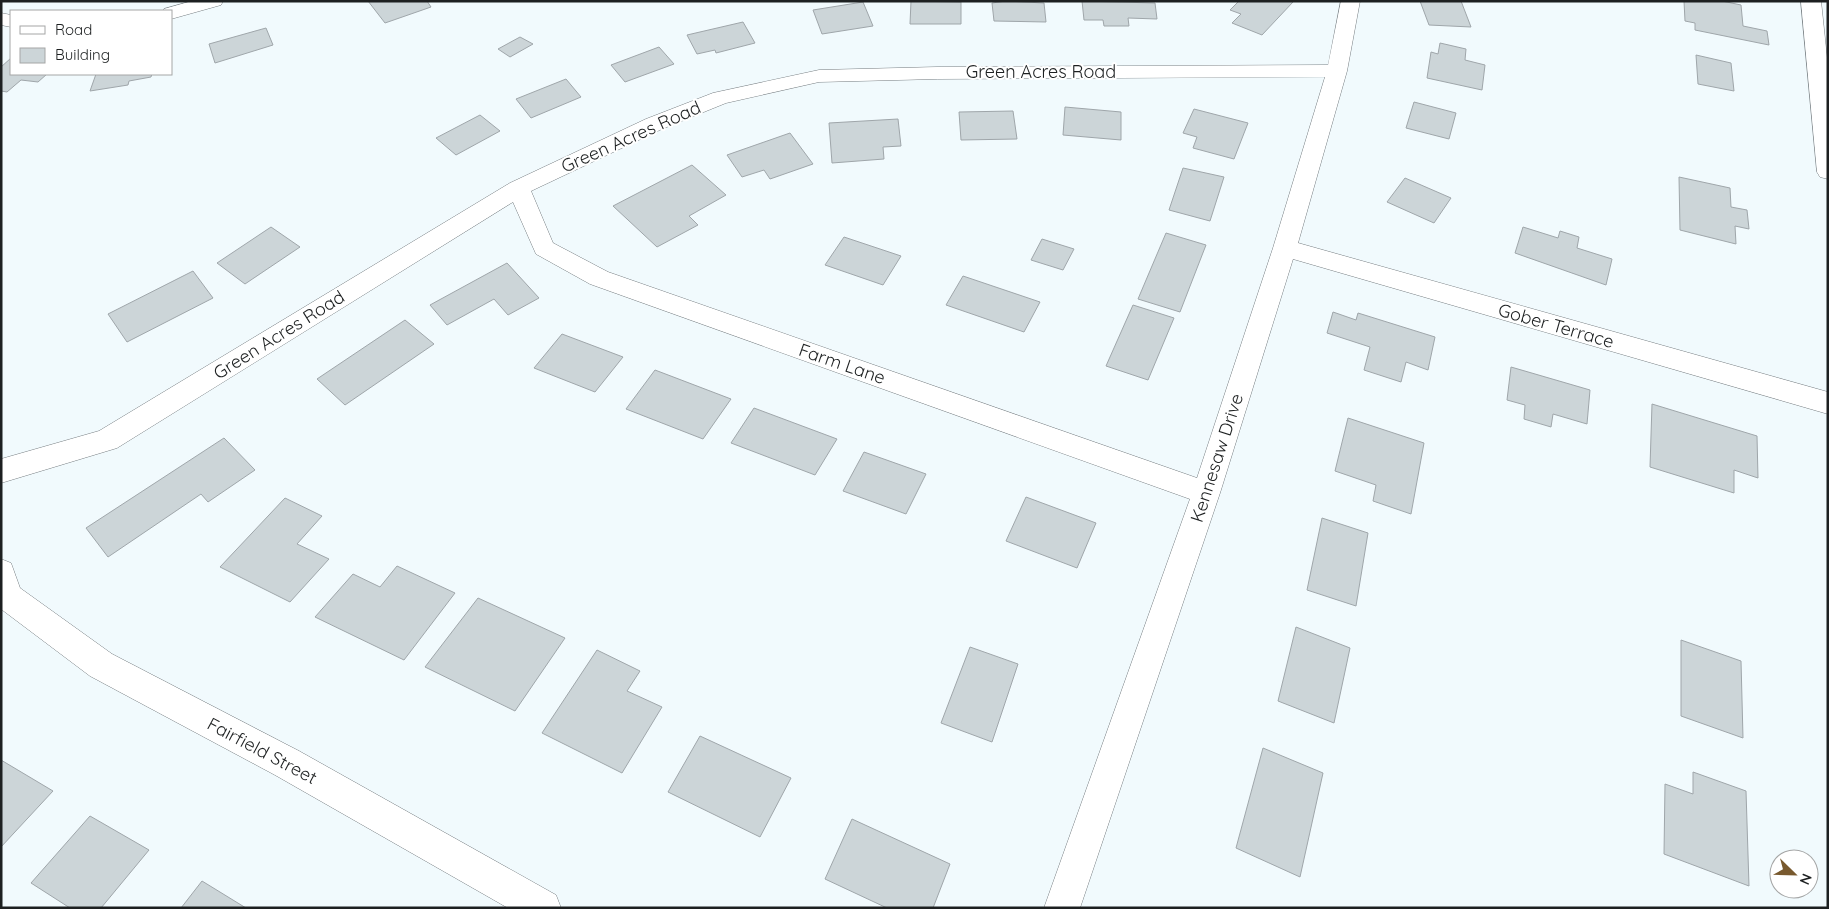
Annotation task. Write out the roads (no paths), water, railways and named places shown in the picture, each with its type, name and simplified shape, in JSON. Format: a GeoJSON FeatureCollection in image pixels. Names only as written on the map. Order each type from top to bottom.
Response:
{"type":"FeatureCollection","features":[{"type":"Feature","properties":{"kind":"street"},"geometry":{"type":"LineString","coordinates":[[172,13],[214,1]]}},
{"type":"Feature","properties":{"kind":"street","name":"Kennesaw Drive"},"geometry":{"type":"LineString","coordinates":[[1062,908],[1206,493],[1285,248],[1337,70],[1351,1]]}},
{"type":"Feature","properties":{"kind":"street"},"geometry":{"type":"LineString","coordinates":[[1817,11],[1828,172]]}},
{"type":"Feature","properties":{"kind":"street","name":"Green Acres Road"},"geometry":{"type":"LineString","coordinates":[[1,471],[107,440],[518,188],[654,124],[720,98],[819,76],[937,73],[1337,70]]}},
{"type":"Feature","properties":{"kind":"street","name":"Farm Lane"},"geometry":{"type":"LineString","coordinates":[[518,188],[544,248],[599,278],[1206,493]]}},
{"type":"Feature","properties":{"kind":"street","name":"Gober Terrace"},"geometry":{"type":"LineString","coordinates":[[1285,248],[1828,403]]}},
{"type":"Feature","properties":{"kind":"street","name":"Fairfield Street"},"geometry":{"type":"LineString","coordinates":[[1,572],[7,596],[101,665],[287,763],[543,908]]}}]}
